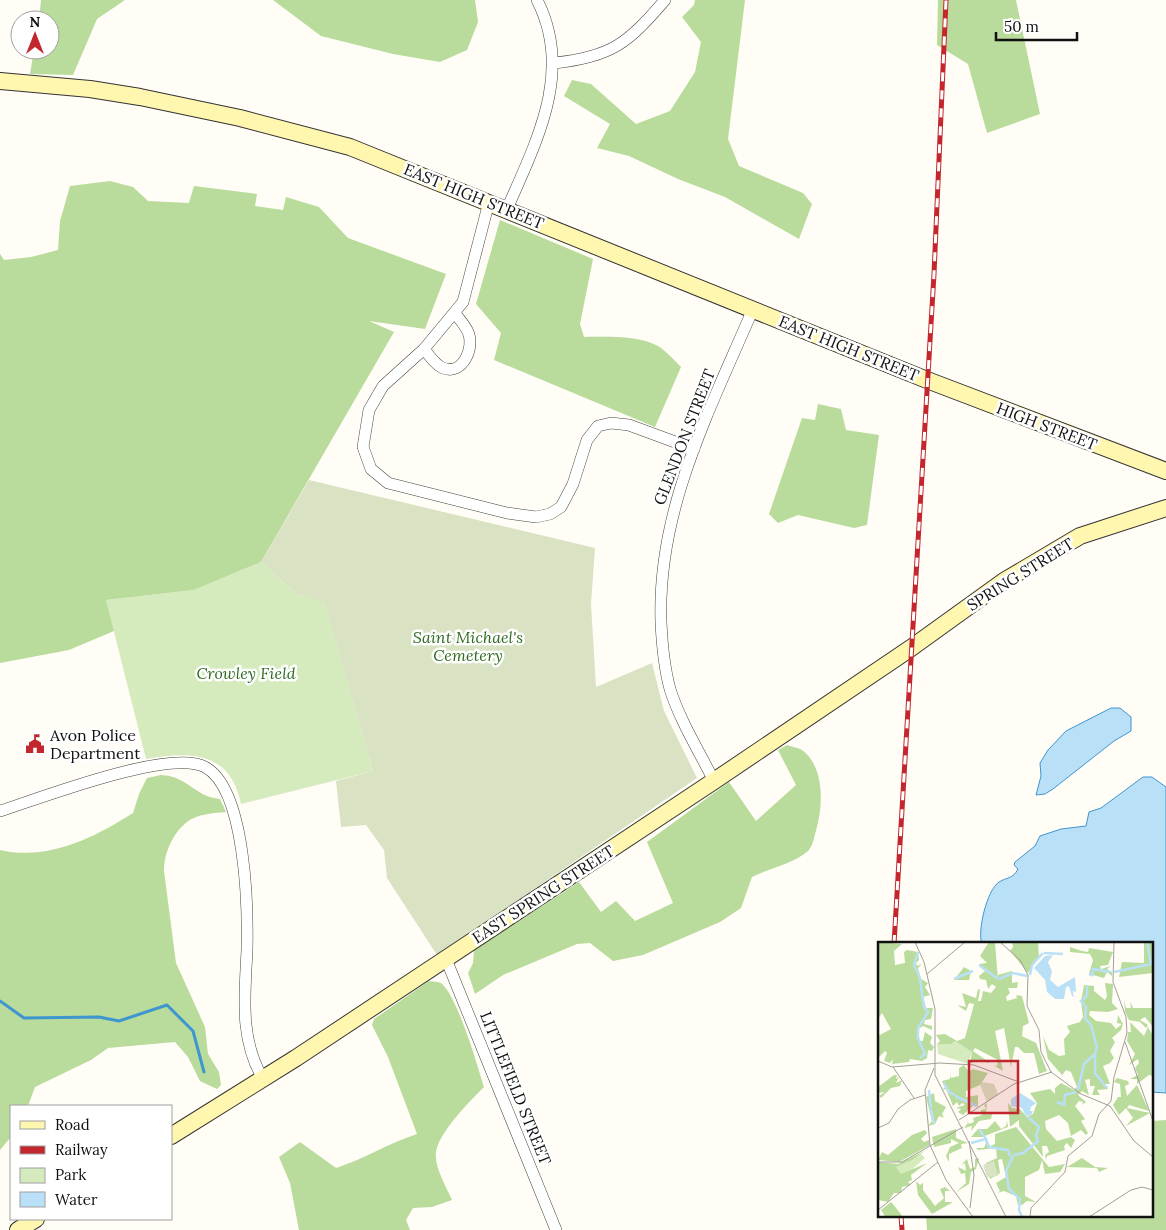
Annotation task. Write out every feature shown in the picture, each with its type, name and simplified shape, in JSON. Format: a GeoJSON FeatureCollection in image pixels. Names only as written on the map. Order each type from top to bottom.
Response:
{"type":"FeatureCollection","features":[{"type":"Feature","properties":{"kind":"main road","name":"EAST HIGH STREET"},"geometry":{"type":"LineString","coordinates":[[0,81],[115,93],[268,124],[350,147],[927,380]]}},
{"type":"Feature","properties":{"kind":"main road","name":"HIGH STREET"},"geometry":{"type":"LineString","coordinates":[[927,380],[1166,471]]}},
{"type":"Feature","properties":{"kind":"main road","name":"SPRING STREET"},"geometry":{"type":"LineString","coordinates":[[911,648],[1004,582],[1054,550],[1080,536],[1166,508]]}},
{"type":"Feature","properties":{"kind":"main road","name":"EAST SPRING STREET"},"geometry":{"type":"LineString","coordinates":[[172,1135],[263,1079],[714,781],[911,648]]}},
{"type":"Feature","properties":{"kind":"main road"},"geometry":{"type":"LineString","coordinates":[[18,1230],[34,1220]]}},
{"type":"Feature","properties":{"kind":"street"},"geometry":{"type":"LineString","coordinates":[[507,209],[545,117],[553,84],[554,63],[550,33],[537,0]]}},
{"type":"Feature","properties":{"kind":"street"},"geometry":{"type":"LineString","coordinates":[[554,63],[598,56],[624,43],[642,27],[665,0]]}},
{"type":"Feature","properties":{"kind":"street"},"geometry":{"type":"LineString","coordinates":[[489,202],[465,295],[455,313],[424,349],[383,386],[375,398],[365,423],[363,447],[366,459],[377,476],[388,483],[435,496],[522,516],[536,517],[550,514],[560,507],[571,490],[589,435],[604,424],[629,425],[694,450]]}},
{"type":"Feature","properties":{"kind":"street","name":"GLENDON STREET"},"geometry":{"type":"LineString","coordinates":[[714,781],[674,700],[665,667],[661,591],[667,537],[676,498],[753,309]]}},
{"type":"Feature","properties":{"kind":"street"},"geometry":{"type":"LineString","coordinates":[[424,349],[442,368],[450,369],[462,364],[469,352],[470,339],[469,332],[455,313]]}},
{"type":"Feature","properties":{"kind":"street"},"geometry":{"type":"LineString","coordinates":[[0,811],[127,772],[178,763],[197,764],[213,773],[225,786],[233,806],[242,855],[248,921],[245,1022],[253,1060],[263,1079]]}},
{"type":"Feature","properties":{"kind":"street","name":"LITTLEFIELD STREET"},"geometry":{"type":"LineString","coordinates":[[446,958],[556,1230]]}},
{"type":"Feature","properties":{"kind":"green space"},"geometry":{"type":"Polygon","coordinates":[[[41,0],[125,0],[97,19],[73,75],[30,74],[32,60],[60,60],[60,10],[40,10],[41,0]]]}},
{"type":"Feature","properties":{"kind":"green space"},"geometry":{"type":"Polygon","coordinates":[[[273,0],[475,0],[478,22],[467,50],[440,62],[393,54],[321,36],[273,0]]]}},
{"type":"Feature","properties":{"kind":"green space"},"geometry":{"type":"Polygon","coordinates":[[[695,0],[745,0],[728,139],[739,166],[803,193],[812,204],[799,239],[725,197],[678,179],[629,156],[597,148],[610,124],[564,96],[572,80],[591,84],[636,124],[670,111],[695,72],[701,42],[682,17],[694,5],[695,0]]]}},
{"type":"Feature","properties":{"kind":"green space"},"geometry":{"type":"Polygon","coordinates":[[[938,0],[1016,0],[1040,114],[987,133],[968,64],[937,45],[938,0]]]}},
{"type":"Feature","properties":{"kind":"green space"},"geometry":{"type":"Polygon","coordinates":[[[110,181],[133,187],[148,201],[189,203],[194,186],[257,194],[255,206],[283,210],[286,197],[319,207],[348,238],[446,274],[425,329],[369,321],[394,332],[261,562],[194,590],[106,600],[114,631],[69,650],[0,663],[0,254],[4,260],[31,257],[58,250],[60,221],[70,186],[110,181]]]}},
{"type":"Feature","properties":{"kind":"green space"},"geometry":{"type":"Polygon","coordinates":[[[500,220],[593,259],[580,324],[584,337],[621,337],[650,342],[661,348],[681,367],[655,427],[494,360],[501,333],[476,304],[500,220]]]}},
{"type":"Feature","properties":{"kind":"green space"},"geometry":{"type":"Polygon","coordinates":[[[818,404],[841,409],[846,430],[879,435],[867,525],[854,528],[798,515],[778,523],[769,514],[802,418],[815,420],[818,404]]]}},
{"type":"Feature","properties":{"kind":"green space","name":"Saint Michael's Cemetery"},"geometry":{"type":"Polygon","coordinates":[[[309,480],[595,548],[591,604],[596,687],[652,663],[664,711],[697,778],[437,955],[387,878],[384,850],[366,825],[341,827],[336,781],[373,771],[324,602],[295,593],[261,562],[309,480]]]}},
{"type":"Feature","properties":{"kind":"green space","name":"Crowley Field"},"geometry":{"type":"Polygon","coordinates":[[[261,562],[295,593],[324,601],[373,771],[241,804],[236,787],[228,773],[218,764],[193,756],[178,755],[146,759],[106,600],[194,590],[261,562]]]}},
{"type":"Feature","properties":{"kind":"green space"},"geometry":{"type":"Polygon","coordinates":[[[787,745],[802,750],[815,767],[819,778],[821,801],[818,824],[812,845],[808,851],[788,863],[752,877],[741,908],[720,922],[643,955],[613,961],[590,943],[577,944],[503,975],[475,994],[468,973],[473,963],[474,950],[579,882],[601,912],[616,901],[635,921],[673,903],[647,842],[729,782],[756,821],[796,785],[778,750],[787,745]]]}},
{"type":"Feature","properties":{"kind":"green space"},"geometry":{"type":"Polygon","coordinates":[[[161,775],[178,779],[203,794],[220,799],[226,812],[206,814],[187,822],[170,844],[164,864],[176,963],[205,1027],[208,1054],[219,1072],[221,1085],[217,1089],[200,1081],[188,1057],[175,1042],[108,1048],[91,1060],[35,1087],[28,1105],[10,1105],[10,1138],[0,1150],[0,850],[18,853],[52,850],[86,839],[133,813],[147,778],[161,775]]]}},
{"type":"Feature","properties":{"kind":"green space"},"geometry":{"type":"Polygon","coordinates":[[[429,981],[441,983],[454,1002],[484,1087],[463,1108],[438,1144],[436,1152],[437,1164],[452,1200],[432,1207],[413,1208],[406,1220],[410,1230],[299,1230],[290,1183],[279,1157],[300,1142],[336,1168],[417,1134],[388,1057],[372,1025],[374,1019],[429,981]]]}},
{"type":"Feature","properties":{"kind":"green space"},"geometry":{"type":"Polygon","coordinates":[[[1166,1120],[1166,1230],[927,1230],[926,1218],[1154,1218],[1154,1121],[1166,1120]]]}},
{"type":"Feature","properties":{"kind":"water"},"geometry":{"type":"Polygon","coordinates":[[[1111,708],[1120,708],[1131,717],[1131,731],[1114,741],[1053,789],[1045,794],[1036,795],[1041,776],[1040,763],[1048,750],[1066,731],[1111,708]]]}},
{"type":"Feature","properties":{"kind":"water"},"geometry":{"type":"Polygon","coordinates":[[[1143,777],[1152,777],[1166,787],[1166,1093],[1154,1092],[1154,942],[982,942],[982,921],[987,902],[995,886],[1016,872],[1018,869],[1014,865],[1015,862],[1035,846],[1040,836],[1061,829],[1086,826],[1089,812],[1101,808],[1143,777]]]}},
{"type":"Feature","properties":{"kind":"waterway"},"geometry":{"type":"LineString","coordinates":[[0,1001],[24,1018],[99,1017],[119,1021],[167,1005],[193,1031],[204,1072]]}},
{"type":"Feature","properties":{"kind":"railway"},"geometry":{"type":"LineString","coordinates":[[894,942],[934,274],[946,0]]}},
{"type":"Feature","properties":{"kind":"railway"},"geometry":{"type":"LineString","coordinates":[[901,1218],[902,1230]]}},
{"type":"Feature","properties":{"kind":"place","name":"Avon Police Department"},"geometry":{"type":"Point","coordinates":[35,744]}}]}
